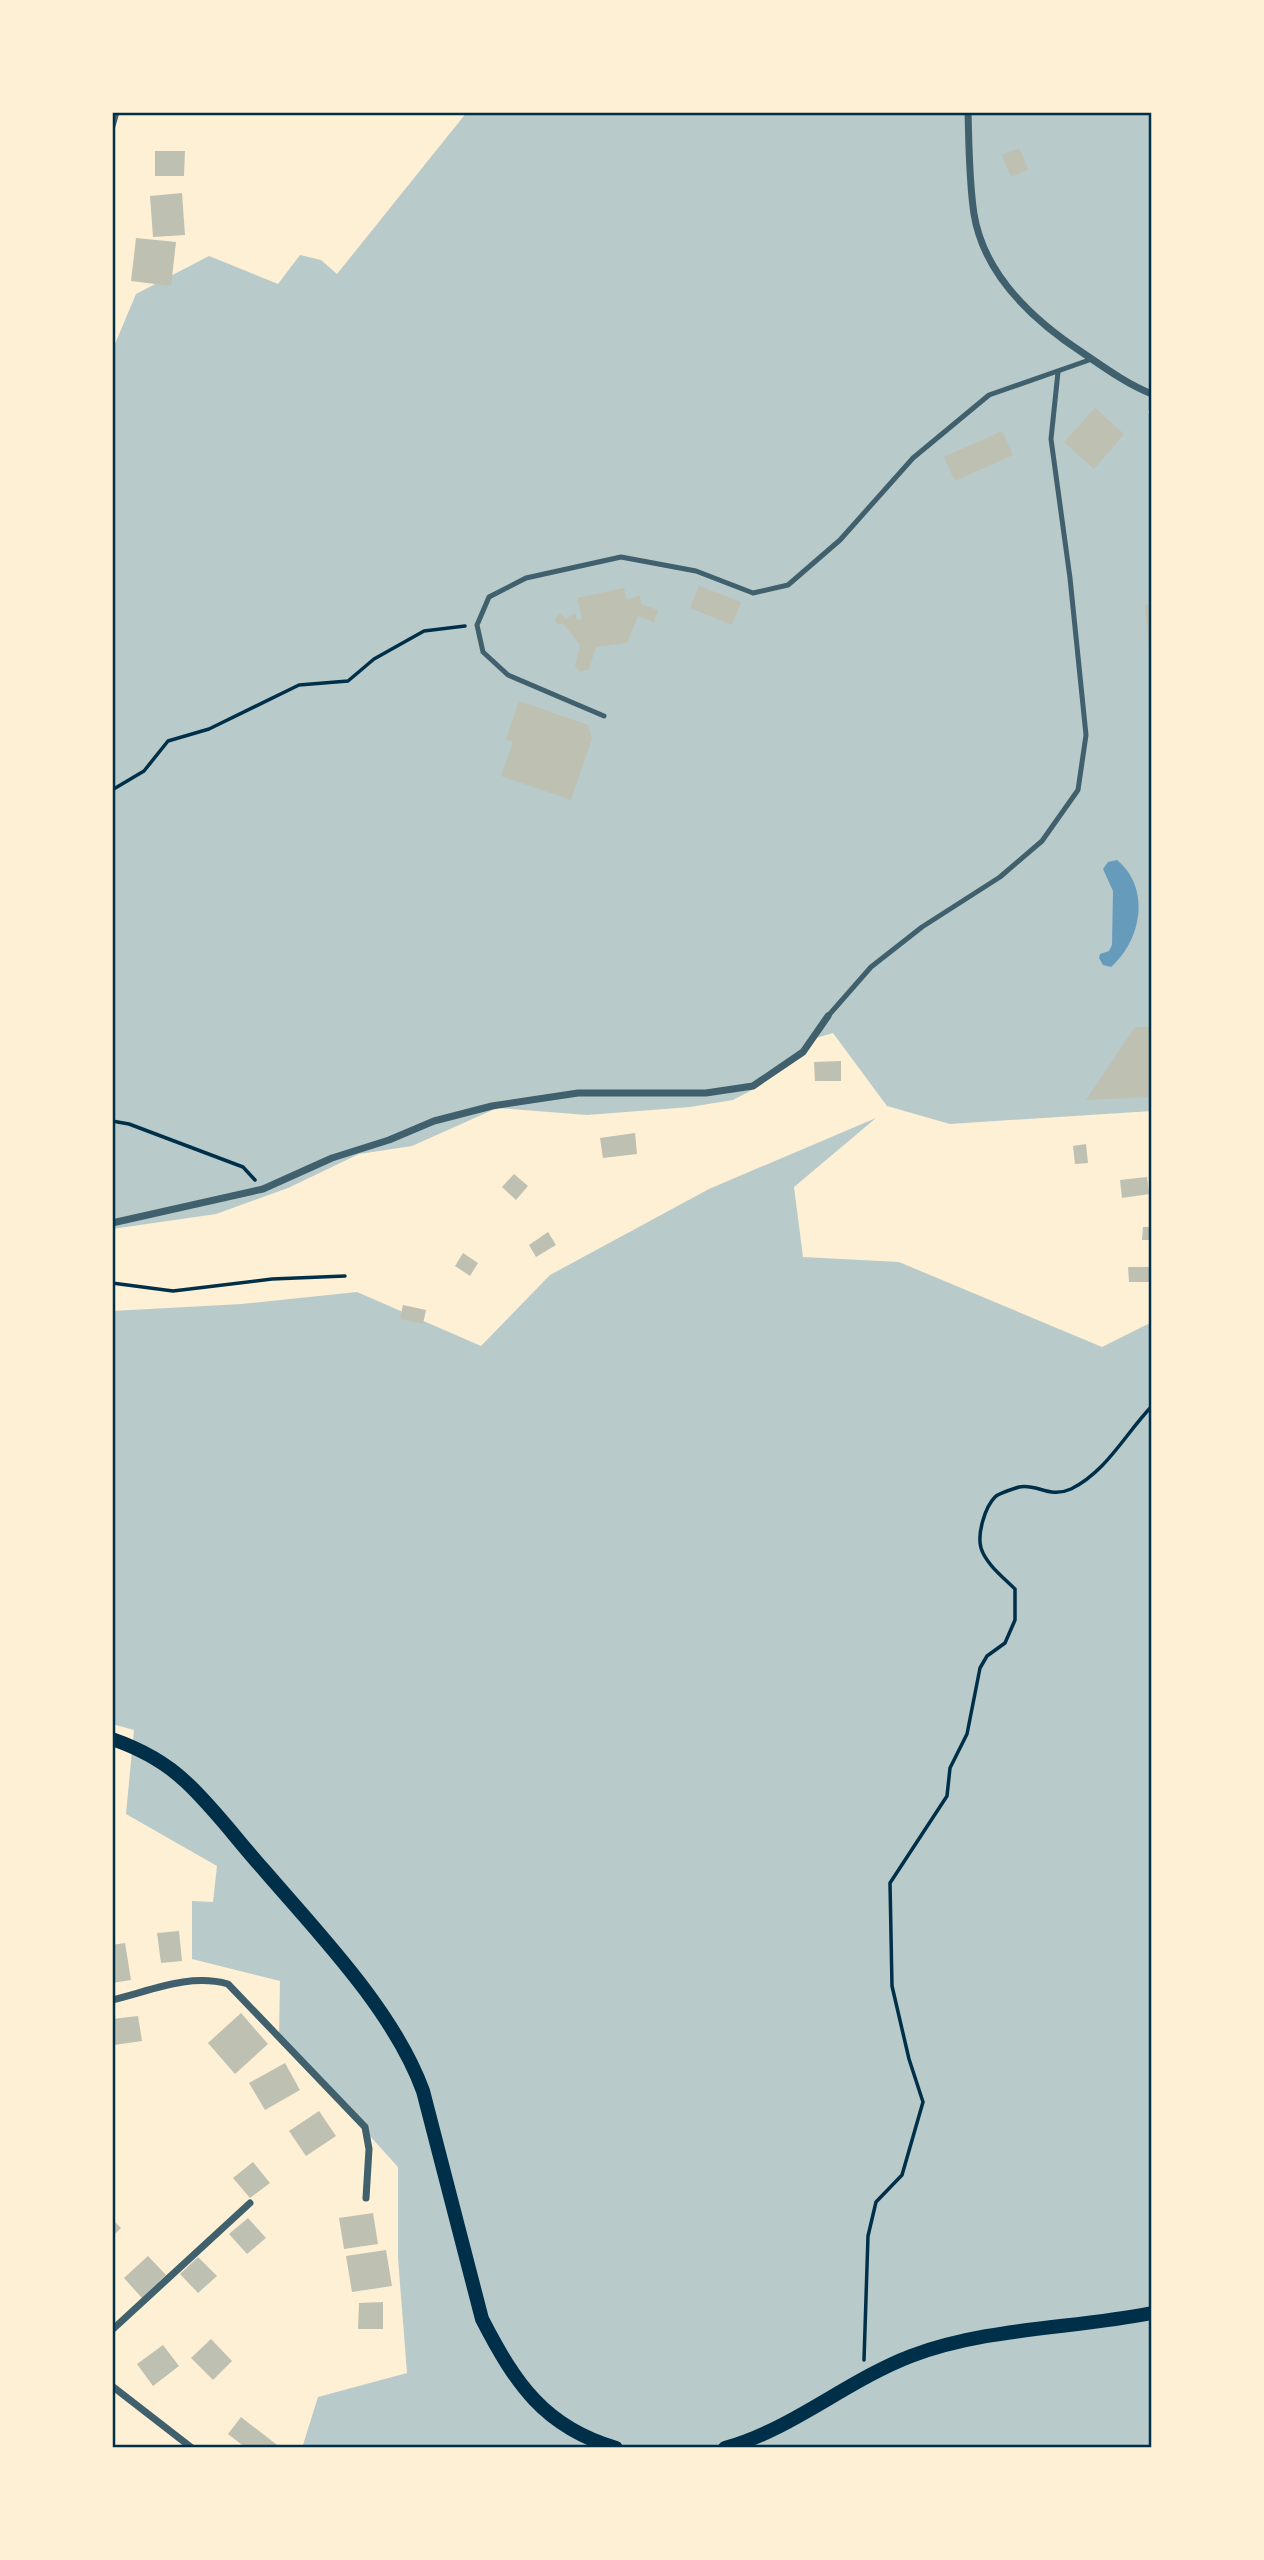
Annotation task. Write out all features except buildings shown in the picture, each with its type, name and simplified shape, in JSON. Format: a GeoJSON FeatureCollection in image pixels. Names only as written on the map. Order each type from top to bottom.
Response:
{"type":"FeatureCollection","features":[{"type":"Feature","properties":{"kind":"main road"},"geometry":{"type":"LineString","coordinates":[[112,1739],[138,1750],[184,1780],[349,1971],[414,2065],[461,2228],[482,2319],[499,2351],[518,2383],[543,2411],[578,2433],[616,2448]]}},
{"type":"Feature","properties":{"kind":"main road"},"geometry":{"type":"LineString","coordinates":[[725,2448],[752,2441],[802,2417],[865,2379],[909,2357],[1002,2333],[1102,2323],[1152,2313]]}},
{"type":"Feature","properties":{"kind":"street"},"geometry":{"type":"LineString","coordinates":[[112,125],[116,112]]}},
{"type":"Feature","properties":{"kind":"street"},"geometry":{"type":"LineString","coordinates":[[968,112],[974,216],[992,261],[1022,307],[1092,359],[1136,388],[1152,394]]}},
{"type":"Feature","properties":{"kind":"street"},"geometry":{"type":"LineString","coordinates":[[112,1223],[263,1189],[332,1158],[389,1140],[434,1121],[492,1106],[578,1093],[706,1093],[753,1086],[803,1052],[828,1016]]}},
{"type":"Feature","properties":{"kind":"street"},"geometry":{"type":"LineString","coordinates":[[112,2000],[170,1984],[209,1979],[228,1984],[365,2127],[369,2150],[366,2198]]}},
{"type":"Feature","properties":{"kind":"street"},"geometry":{"type":"LineString","coordinates":[[112,2330],[250,2203]]}},
{"type":"Feature","properties":{"kind":"street"},"geometry":{"type":"LineString","coordinates":[[112,2386],[192,2448]]}},
{"type":"Feature","properties":{"kind":"lane"},"geometry":{"type":"LineString","coordinates":[[604,716],[508,675],[483,652],[477,625],[489,597],[526,578],[621,556],[696,571],[753,593],[788,585],[840,540],[913,458],[989,395],[1092,359]]}},
{"type":"Feature","properties":{"kind":"lane"},"geometry":{"type":"LineString","coordinates":[[828,1016],[871,967],[922,927],[1000,877],[1042,841],[1078,790],[1086,735],[1070,578],[1051,439],[1058,372]]}},
{"type":"Feature","properties":{"kind":"path"},"geometry":{"type":"LineString","coordinates":[[112,790],[144,771],[168,741],[209,729],[299,685],[348,681],[374,659],[424,631],[477,625]]}},
{"type":"Feature","properties":{"kind":"path"},"geometry":{"type":"LineString","coordinates":[[112,1121],[129,1124],[243,1167],[263,1189]]}},
{"type":"Feature","properties":{"kind":"path"},"geometry":{"type":"LineString","coordinates":[[112,1283],[173,1291],[272,1279],[345,1276]]}},
{"type":"Feature","properties":{"kind":"path"},"geometry":{"type":"LineString","coordinates":[[865,2379],[864,2316],[871,2225],[876,2202],[902,2175],[923,2102],[909,2059],[892,1986],[890,1883],[947,1796],[950,1768],[967,1734],[980,1668],[987,1656],[1005,1643],[1015,1620],[1015,1589],[993,1567],[981,1546],[984,1517],[996,1496],[1022,1486],[1050,1494],[1070,1490],[1110,1460],[1126,1433],[1152,1406]]}},
{"type":"Feature","properties":{"kind":"shaded area"},"geometry":{"type":"Polygon","coordinates":[[[467,112],[1152,112],[1152,405],[1148,412],[1152,420],[1152,1111],[950,1124],[887,1106],[833,1033],[816,1038],[754,1089],[733,1100],[690,1107],[587,1115],[497,1108],[412,1146],[359,1154],[288,1188],[216,1214],[112,1229],[112,351],[136,294],[209,256],[278,284],[300,255],[321,260],[337,274],[467,112]]]}},
{"type":"Feature","properties":{"kind":"shaded area"},"geometry":{"type":"Polygon","coordinates":[[[876,1118],[794,1187],[803,1257],[899,1262],[1102,1347],[1152,1322],[1152,2448],[302,2448],[318,2397],[407,2373],[398,2258],[398,2167],[279,2036],[280,1981],[192,1959],[192,1901],[213,1902],[217,1866],[126,1814],[134,1730],[112,1724],[112,1311],[242,1304],[357,1292],[481,1346],[550,1275],[709,1189],[876,1118]]]}},
{"type":"Feature","properties":{"kind":"water"},"geometry":{"type":"Polygon","coordinates":[[[1117,860],[1135,885],[1138,914],[1130,943],[1111,967],[1103,965],[1099,958],[1100,954],[1109,951],[1112,945],[1113,891],[1103,869],[1108,862],[1117,860]]]}}]}
